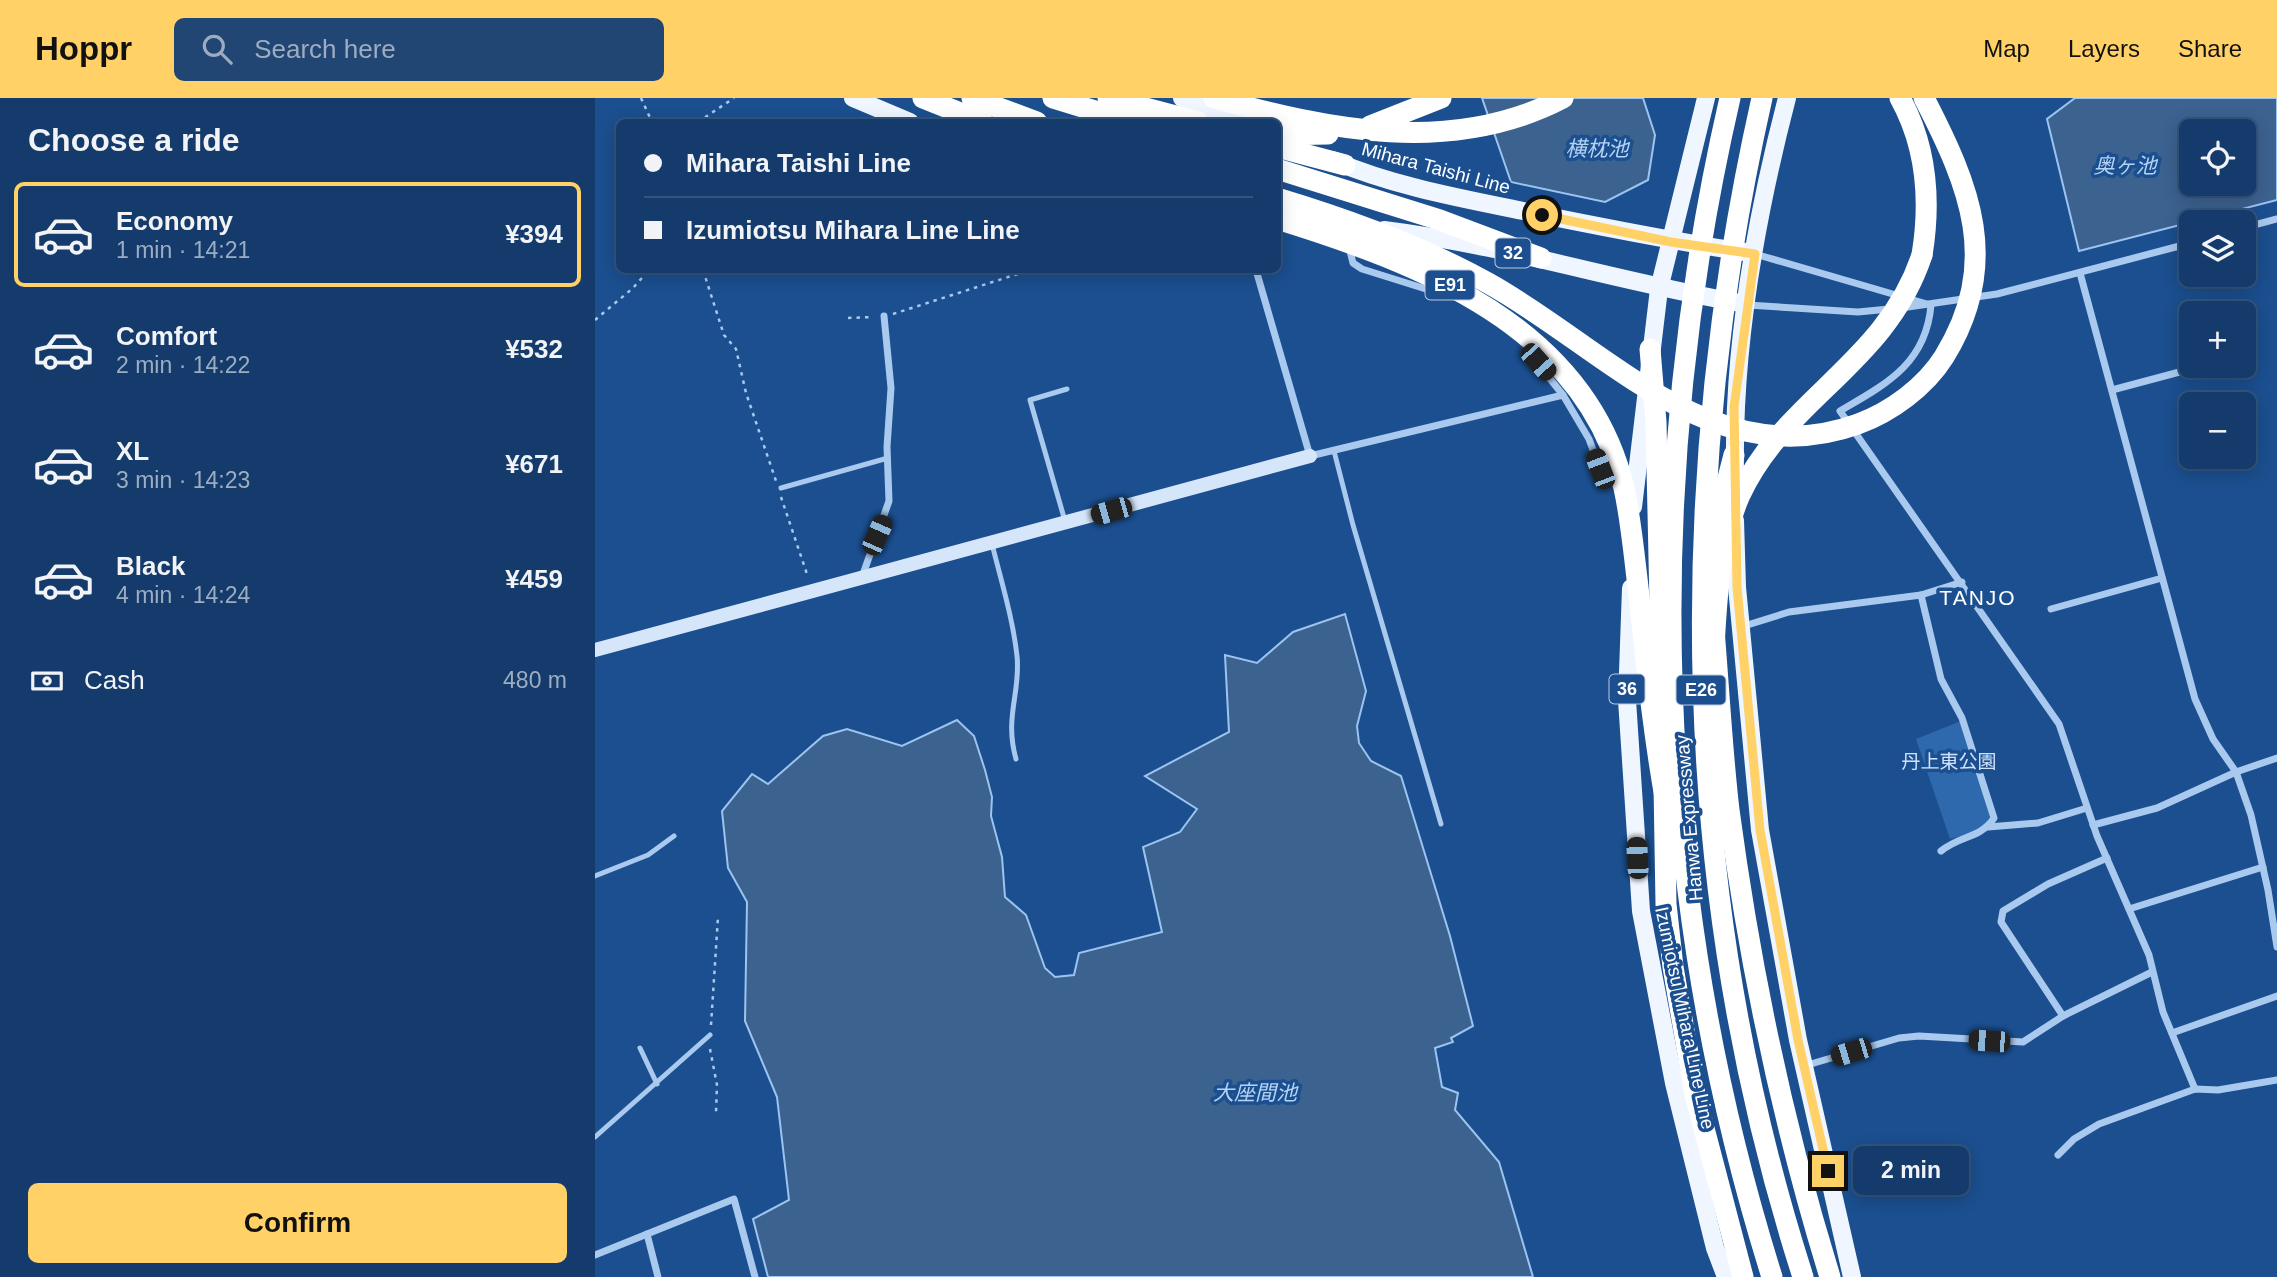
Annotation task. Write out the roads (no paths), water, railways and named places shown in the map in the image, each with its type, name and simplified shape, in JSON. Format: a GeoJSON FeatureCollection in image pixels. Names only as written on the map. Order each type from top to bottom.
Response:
{"type":"FeatureCollection","features":[{"type":"Feature","properties":{"kind":"highway"},"geometry":{"type":"LineString","coordinates":[[923,98],[975,119]]}},
{"type":"Feature","properties":{"kind":"highway"},"geometry":{"type":"LineString","coordinates":[[972,98],[1029,119]]}},
{"type":"Feature","properties":{"kind":"highway"},"geometry":{"type":"LineString","coordinates":[[1053,98],[1121,119]]}},
{"type":"Feature","properties":{"kind":"highway"},"geometry":{"type":"LineString","coordinates":[[1108,98],[1187,119]]}},
{"type":"Feature","properties":{"kind":"highway"},"geometry":{"type":"LineString","coordinates":[[1143,98],[1196,119]]}},
{"type":"Feature","properties":{"kind":"highway"},"geometry":{"type":"LineString","coordinates":[[1215,98],[1329,127],[1409,133],[1485,126],[1518,117],[1563,98]]}},
{"type":"Feature","properties":{"kind":"highway"},"geometry":{"type":"LineString","coordinates":[[1281,136],[1354,130],[1404,115],[1441,98]]}},
{"type":"Feature","properties":{"kind":"highway","name":"Hanwa Expressway"},"geometry":{"type":"LineString","coordinates":[[1730,98],[1697,269],[1673,482],[1671,690],[1677,794],[1689,908],[1706,1016],[1728,1124],[1772,1277]]}},
{"type":"Feature","properties":{"kind":"highway","name":"Hanwa Expressway"},"geometry":{"type":"LineString","coordinates":[[1762,98],[1727,272],[1714,367],[1705,481],[1701,687],[1707,794],[1719,903],[1737,1015],[1758,1116],[1803,1277]]}},
{"type":"Feature","properties":{"kind":"highway"},"geometry":{"type":"LineString","coordinates":[[1719,903],[1713,672],[1716,612],[1726,539],[1741,493],[1765,455],[1802,412],[1882,332],[1913,281],[1927,227],[1926,178],[1915,131],[1900,98]]}},
{"type":"Feature","properties":{"kind":"highway","name":"E91"},"geometry":{"type":"LineString","coordinates":[[1281,199],[1397,240],[1488,283],[1558,327],[1602,360],[1694,415],[1716,424],[1761,435],[1815,436],[1868,420],[1895,405],[1918,387],[1945,355],[1967,309],[1977,251],[1974,221],[1954,158],[1924,98]]}},
{"type":"Feature","properties":{"kind":"highway"},"geometry":{"type":"LineString","coordinates":[[1281,148],[1345,165]]}},
{"type":"Feature","properties":{"kind":"highway"},"geometry":{"type":"LineString","coordinates":[[1281,170],[1440,220],[1541,258]]}},
{"type":"Feature","properties":{"kind":"highway","name":"E91"},"geometry":{"type":"LineString","coordinates":[[1281,219],[1343,239],[1426,273],[1483,303],[1551,359],[1588,405],[1614,457],[1627,505],[1659,767],[1689,908]]}},
{"type":"Feature","properties":{"kind":"highway"},"geometry":{"type":"LineString","coordinates":[[1650,349],[1656,422],[1666,904],[1691,1069],[1717,1184],[1743,1277]]}},
{"type":"Feature","properties":{"kind":"highway"},"geometry":{"type":"LineString","coordinates":[[1734,455],[1719,513],[1711,605],[1729,810],[1784,1109],[1830,1277]]}},
{"type":"Feature","properties":{"kind":"main road"},"geometry":{"type":"LineString","coordinates":[[853,98],[903,119]]}},
{"type":"Feature","properties":{"kind":"main road"},"geometry":{"type":"LineString","coordinates":[[1182,98],[1237,119]]}},
{"type":"Feature","properties":{"kind":"main road","name":"Izumiotsu Mihara Line Line"},"geometry":{"type":"LineString","coordinates":[[1706,98],[1659,289],[1650,349],[1634,488],[1627,700],[1641,911],[1674,1083],[1715,1248],[1726,1277]]}},
{"type":"Feature","properties":{"kind":"main road"},"geometry":{"type":"LineString","coordinates":[[1787,98],[1770,161],[1734,407],[1737,587],[1760,830],[1804,1066],[1852,1277]]}},
{"type":"Feature","properties":{"kind":"main road","name":"Mihara Taishi Line"},"geometry":{"type":"LineString","coordinates":[[1281,138],[1345,165],[1400,184],[1671,242],[1755,254]]}},
{"type":"Feature","properties":{"kind":"main road","name":"32"},"geometry":{"type":"LineString","coordinates":[[1281,218],[1413,233],[1541,258],[1659,289],[1747,305]]}},
{"type":"Feature","properties":{"kind":"street"},"geometry":{"type":"LineString","coordinates":[[2256,225],[2277,219]]}},
{"type":"Feature","properties":{"kind":"street"},"geometry":{"type":"LineString","coordinates":[[1352,226],[1349,253],[1353,262],[1362,269],[1445,295],[1488,318],[1527,350],[1563,396],[1589,439],[1600,469],[1609,478],[1634,488]]}},
{"type":"Feature","properties":{"kind":"street"},"geometry":{"type":"LineString","coordinates":[[1747,305],[1858,312],[1931,305],[1997,294],[2179,246]]}},
{"type":"Feature","properties":{"kind":"street"},"geometry":{"type":"LineString","coordinates":[[1755,254],[1931,305]]}},
{"type":"Feature","properties":{"kind":"street"},"geometry":{"type":"LineString","coordinates":[[1257,273],[1310,456]]}},
{"type":"Feature","properties":{"kind":"street"},"geometry":{"type":"LineString","coordinates":[[2080,273],[2195,699],[2213,739],[2236,772],[2251,815],[2268,890],[2277,947]]}},
{"type":"Feature","properties":{"kind":"street"},"geometry":{"type":"LineString","coordinates":[[1931,305],[1929,330],[1918,352],[1875,390],[1840,411],[2060,724],[2093,825],[2149,956],[2172,1033],[2195,1089]]}},
{"type":"Feature","properties":{"kind":"street"},"geometry":{"type":"LineString","coordinates":[[862,577],[889,500],[891,388],[884,316]]}},
{"type":"Feature","properties":{"kind":"street"},"geometry":{"type":"LineString","coordinates":[[2112,390],[2179,372]]}},
{"type":"Feature","properties":{"kind":"street"},"geometry":{"type":"LineString","coordinates":[[595,650],[1310,456],[1563,396]]}},
{"type":"Feature","properties":{"kind":"street"},"geometry":{"type":"LineString","coordinates":[[2051,609],[2162,578]]}},
{"type":"Feature","properties":{"kind":"street"},"geometry":{"type":"LineString","coordinates":[[1741,627],[1789,612],[1921,596],[1962,582]]}},
{"type":"Feature","properties":{"kind":"street"},"geometry":{"type":"LineString","coordinates":[[1921,596],[1941,678],[1962,718],[1975,752],[1994,818],[1984,831],[1954,840],[1941,851]]}},
{"type":"Feature","properties":{"kind":"street"},"geometry":{"type":"LineString","coordinates":[[2093,825],[2157,807],[2236,772],[2277,758]]}},
{"type":"Feature","properties":{"kind":"street"},"geometry":{"type":"LineString","coordinates":[[1988,827],[2038,823],[2087,808]]}},
{"type":"Feature","properties":{"kind":"street"},"geometry":{"type":"LineString","coordinates":[[2063,1016],[2001,922],[2003,911],[2048,884],[2107,858]]}},
{"type":"Feature","properties":{"kind":"street"},"geometry":{"type":"LineString","coordinates":[[2129,909],[2263,867]]}},
{"type":"Feature","properties":{"kind":"street"},"geometry":{"type":"LineString","coordinates":[[2268,890],[2277,888]]}},
{"type":"Feature","properties":{"kind":"street"},"geometry":{"type":"LineString","coordinates":[[1804,1066],[1899,1038],[2023,1042],[2063,1016],[2152,972]]}},
{"type":"Feature","properties":{"kind":"street"},"geometry":{"type":"LineString","coordinates":[[2172,1033],[2277,996]]}},
{"type":"Feature","properties":{"kind":"street"},"geometry":{"type":"LineString","coordinates":[[2058,1155],[2074,1139],[2099,1124],[2195,1089],[2218,1090],[2277,1080]]}},
{"type":"Feature","properties":{"kind":"street"},"geometry":{"type":"LineString","coordinates":[[595,1255],[734,1199],[755,1277]]}},
{"type":"Feature","properties":{"kind":"street"},"geometry":{"type":"LineString","coordinates":[[647,1234],[658,1277]]}},
{"type":"Feature","properties":{"kind":"lane"},"geometry":{"type":"LineString","coordinates":[[1066,524],[1030,400],[1067,389]]}},
{"type":"Feature","properties":{"kind":"lane"},"geometry":{"type":"LineString","coordinates":[[1334,451],[1353,525],[1441,824]]}},
{"type":"Feature","properties":{"kind":"lane"},"geometry":{"type":"LineString","coordinates":[[781,488],[888,458]]}},
{"type":"Feature","properties":{"kind":"lane"},"geometry":{"type":"LineString","coordinates":[[992,544],[1017,658],[1011,714],[1011,741],[1016,759]]}},
{"type":"Feature","properties":{"kind":"lane"},"geometry":{"type":"LineString","coordinates":[[595,876],[632,863],[674,836]]}},
{"type":"Feature","properties":{"kind":"lane"},"geometry":{"type":"LineString","coordinates":[[595,1137],[710,1035]]}},
{"type":"Feature","properties":{"kind":"lane"},"geometry":{"type":"LineString","coordinates":[[641,1048],[657,1084]]}},
{"type":"Feature","properties":{"kind":"water","name":"横枕池"},"geometry":{"type":"Polygon","coordinates":[[[1482,98],[1643,98],[1655,135],[1648,180],[1605,202],[1511,182],[1482,98]]]}},
{"type":"Feature","properties":{"kind":"water","name":"奥ヶ池"},"geometry":{"type":"Polygon","coordinates":[[[2075,98],[2277,98],[2277,200],[2238,210],[2179,210],[2179,225],[2079,251],[2047,119],[2075,98]]]}},
{"type":"Feature","properties":{"kind":"water","name":"大座間池"},"geometry":{"type":"Polygon","coordinates":[[[1345,614],[1366,691],[1357,726],[1359,743],[1371,761],[1401,776],[1450,936],[1473,1026],[1451,1038],[1453,1042],[1435,1048],[1442,1087],[1458,1093],[1455,1110],[1499,1162],[1533,1277],[768,1277],[753,1219],[789,1200],[777,1097],[745,1021],[747,902],[728,868],[722,811],[752,774],[768,784],[823,736],[847,729],[902,746],[957,720],[974,736],[985,770],[992,797],[991,816],[1002,857],[1005,897],[1026,915],[1045,968],[1055,977],[1074,975],[1079,953],[1162,932],[1143,847],[1180,832],[1197,809],[1145,776],[1229,732],[1225,655],[1257,663],[1293,632],[1345,614]]]}},
{"type":"Feature","properties":{"kind":"district","name":"TANJO"},"geometry":{"type":"Point","coordinates":[1978,597]}},
{"type":"Feature","properties":{"kind":"park label","name":"丹上東公園"},"geometry":{"type":"Point","coordinates":[1949,761]}}]}
